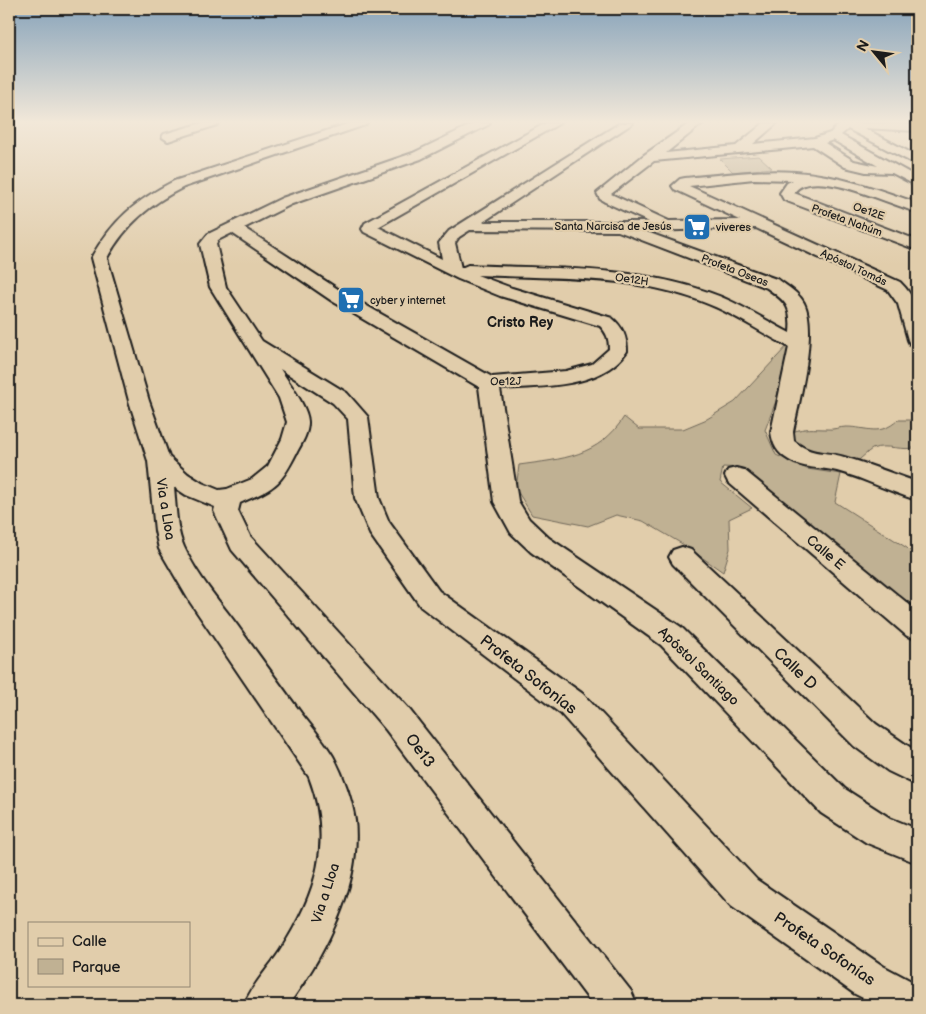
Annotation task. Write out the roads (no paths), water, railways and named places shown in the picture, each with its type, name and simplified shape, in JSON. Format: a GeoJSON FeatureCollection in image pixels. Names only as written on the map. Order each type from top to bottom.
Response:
{"type":"FeatureCollection","features":[{"type":"Feature","properties":{"kind":"street","name":"Via a Lloa"},"geometry":{"type":"LineString","coordinates":[[220,170],[179,184],[150,200],[135,211],[111,236],[99,258],[139,401],[159,461],[166,531],[172,549],[199,594],[320,767],[331,792],[338,821],[338,854],[329,888],[312,934],[288,975],[264,1005]]}},
{"type":"Feature","properties":{"kind":"street"},"geometry":{"type":"LineString","coordinates":[[159,461],[180,480],[194,489],[217,499],[230,498],[260,485],[276,472],[293,439],[298,422],[289,398],[218,287],[208,244],[213,237],[287,200],[372,170]]}},
{"type":"Feature","properties":{"kind":"street"},"geometry":{"type":"LineString","coordinates":[[287,200],[316,206],[388,170]]}},
{"type":"Feature","properties":{"kind":"street"},"geometry":{"type":"LineString","coordinates":[[452,270],[369,229],[376,222],[469,170]]}},
{"type":"Feature","properties":{"kind":"street"},"geometry":{"type":"LineString","coordinates":[[452,270],[447,243],[454,234],[553,170]]}},
{"type":"Feature","properties":{"kind":"street"},"geometry":{"type":"LineString","coordinates":[[632,170],[607,190],[604,193],[605,196],[671,226]]}},
{"type":"Feature","properties":{"kind":"street"},"geometry":{"type":"LineString","coordinates":[[873,170],[912,176]]}},
{"type":"Feature","properties":{"kind":"street"},"geometry":{"type":"LineString","coordinates":[[757,224],[679,186],[686,182],[777,175],[819,179],[857,186],[917,208]]}},
{"type":"Feature","properties":{"kind":"street"},"geometry":{"type":"LineString","coordinates":[[792,185],[802,181],[819,179]]}},
{"type":"Feature","properties":{"kind":"street","name":"Oe12E"},"geometry":{"type":"LineString","coordinates":[[792,185],[846,203]]}},
{"type":"Feature","properties":{"kind":"street","name":"Profeta Nahúm"},"geometry":{"type":"LineString","coordinates":[[792,185],[787,193],[789,197],[796,201],[917,245]]}},
{"type":"Feature","properties":{"kind":"street","name":"Santa Narcisa de Jesús"},"geometry":{"type":"LineString","coordinates":[[467,226],[620,227],[757,224]]}},
{"type":"Feature","properties":{"kind":"street","name":"Apóstol Tomás"},"geometry":{"type":"LineString","coordinates":[[757,224],[902,291],[906,298],[917,340]]}},
{"type":"Feature","properties":{"kind":"street","name":"Oe12J"},"geometry":{"type":"LineString","coordinates":[[233,227],[346,302],[489,384],[567,378],[593,370],[606,362],[618,350],[618,340],[613,328],[598,319],[506,292],[452,270]]}},
{"type":"Feature","properties":{"kind":"street","name":"Profeta Oseas"},"geometry":{"type":"LineString","coordinates":[[620,227],[773,284],[790,296],[798,306],[799,345],[782,432],[784,444],[797,455],[806,459],[838,463],[917,491]]}},
{"type":"Feature","properties":{"kind":"street","name":"Oe12H"},"geometry":{"type":"LineString","coordinates":[[452,270],[621,277],[644,280],[714,300],[799,345]]}},
{"type":"Feature","properties":{"kind":"street","name":"Profeta Sofonías"},"geometry":{"type":"LineString","coordinates":[[254,344],[340,398],[358,417],[367,498],[379,527],[430,599],[572,704],[744,893],[869,980],[917,1005]]}},
{"type":"Feature","properties":{"kind":"street","name":"Apóstol Santiago"},"geometry":{"type":"LineString","coordinates":[[489,384],[506,502],[520,526],[540,545],[671,636],[833,801],[879,831],[917,846]]}},
{"type":"Feature","properties":{"kind":"street","name":"Calle E"},"geometry":{"type":"LineString","coordinates":[[736,476],[917,627]]}},
{"type":"Feature","properties":{"kind":"street","name":"Oe13"},"geometry":{"type":"LineString","coordinates":[[230,498],[226,511],[241,543],[397,719],[617,1005]]}},
{"type":"Feature","properties":{"kind":"street","name":"Calle D"},"geometry":{"type":"LineString","coordinates":[[682,557],[865,735],[899,760],[917,768]]}},
{"type":"Feature","properties":{"kind":"place","name":"viveres"},"geometry":{"type":"Point","coordinates":[697,227]}},
{"type":"Feature","properties":{"kind":"place","name":"cyber y internet"},"geometry":{"type":"Point","coordinates":[351,300]}},
{"type":"Feature","properties":{"kind":"district","name":"Cristo Rey"},"geometry":{"type":"Point","coordinates":[520,322]}}]}
